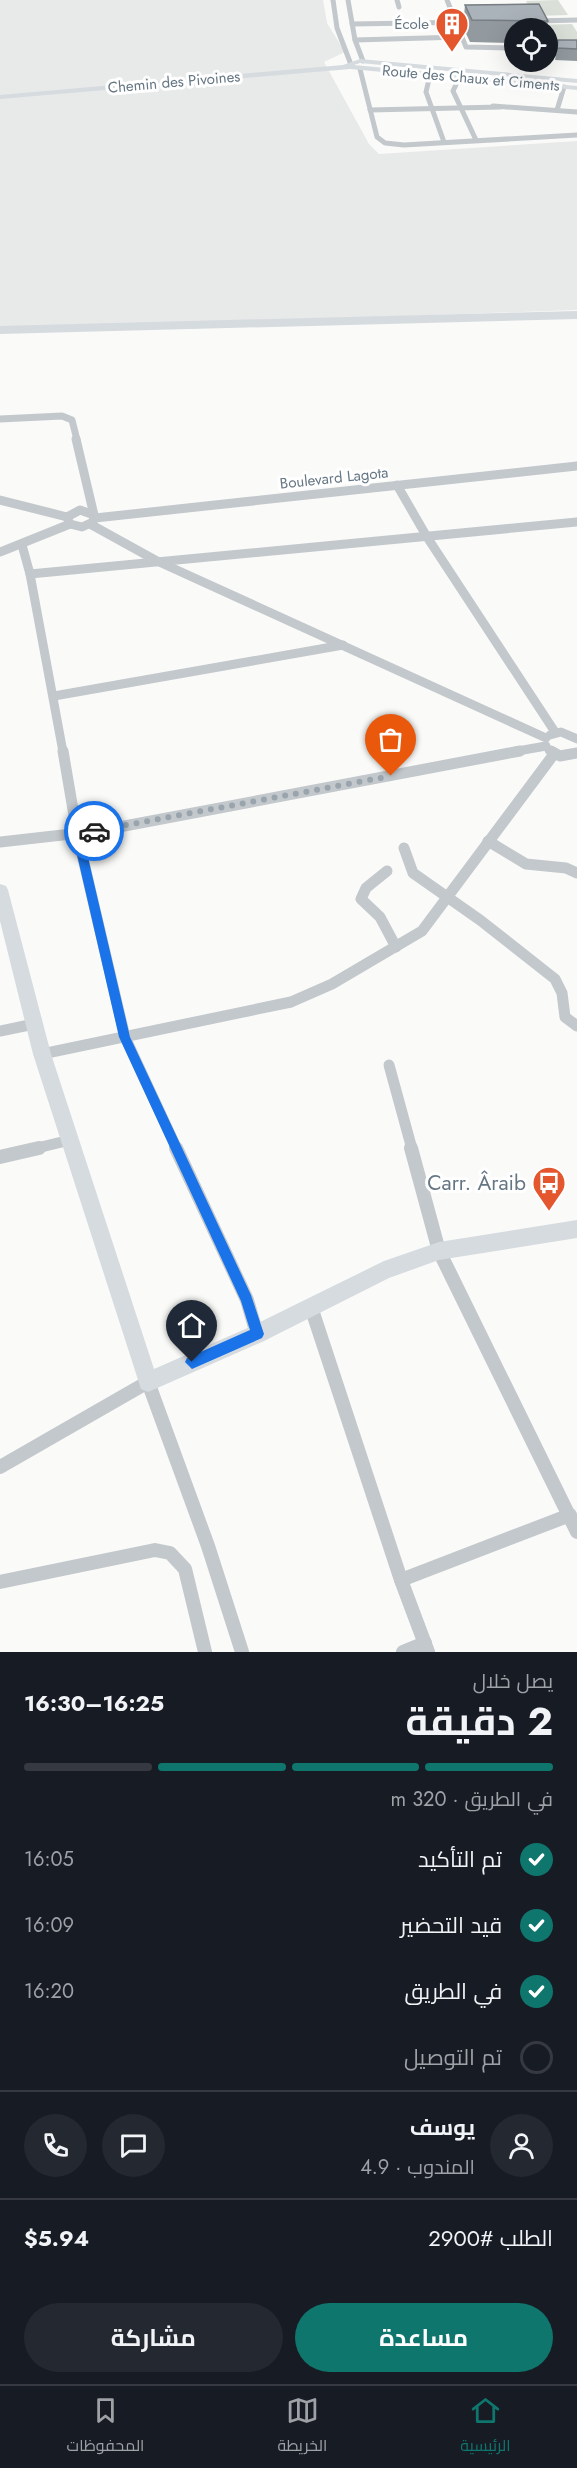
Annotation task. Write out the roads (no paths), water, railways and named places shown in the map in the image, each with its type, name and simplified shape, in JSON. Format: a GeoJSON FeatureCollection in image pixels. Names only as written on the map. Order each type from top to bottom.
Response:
{"type":"FeatureCollection","features":[{"type":"Feature","properties":{"kind":"highway"},"geometry":{"type":"LineString","coordinates":[[0,330],[577,315]]}},
{"type":"Feature","properties":{"kind":"highway"},"geometry":{"type":"LineString","coordinates":[[0,338],[577,324]]}},
{"type":"Feature","properties":{"kind":"street"},"geometry":{"type":"LineString","coordinates":[[333,0],[337,28],[349,65]]}},
{"type":"Feature","properties":{"kind":"street"},"geometry":{"type":"LineString","coordinates":[[348,0],[358,0]]}},
{"type":"Feature","properties":{"kind":"street","name":"Route des Chaux et Ciments"},"geometry":{"type":"LineString","coordinates":[[348,0],[355,40],[363,66]]}},
{"type":"Feature","properties":{"kind":"street"},"geometry":{"type":"LineString","coordinates":[[397,0],[399,7]]}},
{"type":"Feature","properties":{"kind":"street"},"geometry":{"type":"LineString","coordinates":[[447,0],[464,45],[469,48],[504,48]]}},
{"type":"Feature","properties":{"kind":"street"},"geometry":{"type":"LineString","coordinates":[[558,20],[577,20]]}},
{"type":"Feature","properties":{"kind":"street"},"geometry":{"type":"LineString","coordinates":[[352,24],[487,22]]}},
{"type":"Feature","properties":{"kind":"street"},"geometry":{"type":"LineString","coordinates":[[355,40],[462,37]]}},
{"type":"Feature","properties":{"kind":"street"},"geometry":{"type":"LineString","coordinates":[[558,47],[577,47]]}},
{"type":"Feature","properties":{"kind":"street","name":"Chemin des Pivoines"},"geometry":{"type":"LineString","coordinates":[[0,97],[349,65],[363,66]]}},
{"type":"Feature","properties":{"kind":"street"},"geometry":{"type":"LineString","coordinates":[[363,66],[377,137],[385,143],[400,145],[577,135]]}},
{"type":"Feature","properties":{"kind":"street","name":"Route des Chaux et Ciments"},"geometry":{"type":"LineString","coordinates":[[363,66],[459,78],[577,88]]}},
{"type":"Feature","properties":{"kind":"street","name":"Route des Chaux et Ciments"},"geometry":{"type":"LineString","coordinates":[[363,66],[577,81]]}},
{"type":"Feature","properties":{"kind":"street"},"geometry":{"type":"LineString","coordinates":[[430,75],[425,87],[444,142]]}},
{"type":"Feature","properties":{"kind":"street"},"geometry":{"type":"LineString","coordinates":[[459,78],[453,91],[476,140]]}},
{"type":"Feature","properties":{"kind":"street"},"geometry":{"type":"LineString","coordinates":[[557,110],[564,87]]}},
{"type":"Feature","properties":{"kind":"street"},"geometry":{"type":"LineString","coordinates":[[457,102],[577,112]]}},
{"type":"Feature","properties":{"kind":"street"},"geometry":{"type":"LineString","coordinates":[[370,110],[500,107]]}},
{"type":"Feature","properties":{"kind":"street"},"geometry":{"type":"LineString","coordinates":[[0,419],[62,416],[72,420],[93,519]]}},
{"type":"Feature","properties":{"kind":"street","name":"Boulevard Lagota"},"geometry":{"type":"LineString","coordinates":[[93,519],[577,466]]}},
{"type":"Feature","properties":{"kind":"street"},"geometry":{"type":"LineString","coordinates":[[397,485],[550,743]]}},
{"type":"Feature","properties":{"kind":"street"},"geometry":{"type":"LineString","coordinates":[[0,500],[69,521],[77,527],[93,519]]}},
{"type":"Feature","properties":{"kind":"street"},"geometry":{"type":"LineString","coordinates":[[0,552],[22,545],[69,521],[80,510],[157,561],[343,645],[550,743],[567,757],[577,753]]}},
{"type":"Feature","properties":{"kind":"street"},"geometry":{"type":"LineString","coordinates":[[30,574],[577,522]]}},
{"type":"Feature","properties":{"kind":"street"},"geometry":{"type":"LineString","coordinates":[[22,545],[30,574],[54,696],[77,833],[125,1037],[247,1300],[257,1334]]}},
{"type":"Feature","properties":{"kind":"street"},"geometry":{"type":"LineString","coordinates":[[54,696],[343,645]]}},
{"type":"Feature","properties":{"kind":"street"},"geometry":{"type":"LineString","coordinates":[[0,842],[77,833],[550,743],[576,735]]}},
{"type":"Feature","properties":{"kind":"street"},"geometry":{"type":"LineString","coordinates":[[42,1054],[306,999],[412,940],[422,931],[489,841],[550,743]]}},
{"type":"Feature","properties":{"kind":"street"},"geometry":{"type":"LineString","coordinates":[[489,841],[526,864],[566,868],[577,873]]}},
{"type":"Feature","properties":{"kind":"street"},"geometry":{"type":"LineString","coordinates":[[404,848],[413,873],[448,896],[555,979],[562,991],[562,1016],[565,1021],[577,1026]]}},
{"type":"Feature","properties":{"kind":"street"},"geometry":{"type":"LineString","coordinates":[[387,871],[366,888],[361,899],[380,917],[396,947]]}},
{"type":"Feature","properties":{"kind":"street"},"geometry":{"type":"LineString","coordinates":[[0,890],[42,1054],[148,1382],[208,1546],[242,1652]]}},
{"type":"Feature","properties":{"kind":"street"},"geometry":{"type":"LineString","coordinates":[[0,1031],[34,1024]]}},
{"type":"Feature","properties":{"kind":"street"},"geometry":{"type":"LineString","coordinates":[[389,1065],[439,1251],[577,1532]]}},
{"type":"Feature","properties":{"kind":"street"},"geometry":{"type":"LineString","coordinates":[[0,1157],[70,1140]]}},
{"type":"Feature","properties":{"kind":"street"},"geometry":{"type":"LineString","coordinates":[[0,1467],[18,1459],[148,1382],[257,1334],[384,1270],[439,1251],[577,1229]]}},
{"type":"Feature","properties":{"kind":"street"},"geometry":{"type":"LineString","coordinates":[[311,1307],[401,1580],[427,1648],[403,1652]]}},
{"type":"Feature","properties":{"kind":"street"},"geometry":{"type":"LineString","coordinates":[[401,1580],[570,1515]]}},
{"type":"Feature","properties":{"kind":"street"},"geometry":{"type":"LineString","coordinates":[[0,1582],[155,1550],[170,1553],[185,1569],[205,1652]]}},
{"type":"Feature","properties":{"kind":"place","name":"École"},"geometry":{"type":"Point","coordinates":[452,53]}},
{"type":"Feature","properties":{"kind":"place","name":"Carr. Âraib"},"geometry":{"type":"Point","coordinates":[549,1212]}}]}
